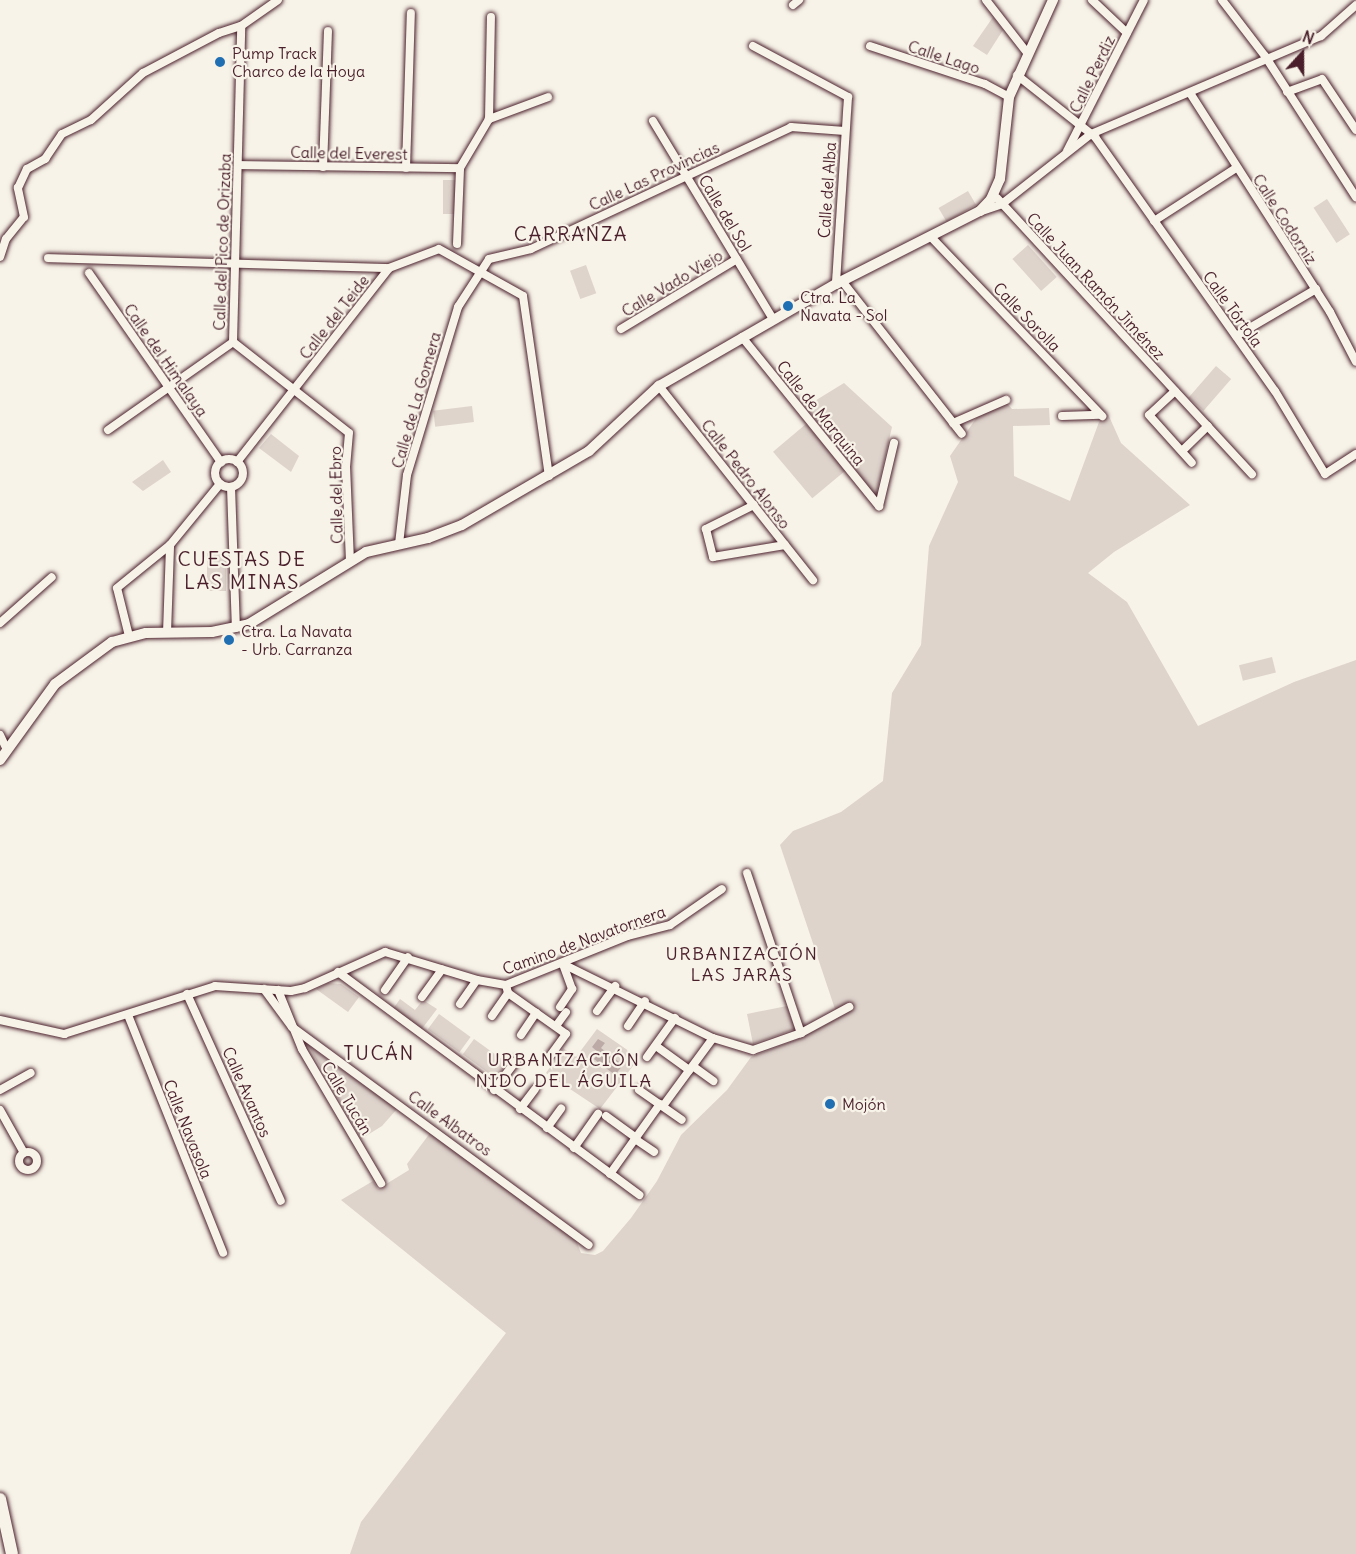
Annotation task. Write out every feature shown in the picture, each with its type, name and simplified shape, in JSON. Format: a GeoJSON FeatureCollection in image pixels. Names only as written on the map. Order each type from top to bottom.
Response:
{"type":"FeatureCollection","features":[{"type":"Feature","properties":{"kind":"main road"},"geometry":{"type":"LineString","coordinates":[[0,760],[55,684],[92,654],[129,636],[236,628],[283,607],[350,560],[462,525],[590,452],[659,386],[839,282],[980,211],[997,198],[1009,97],[1017,75],[1053,0]]}},
{"type":"Feature","properties":{"kind":"main road"},"geometry":{"type":"LineString","coordinates":[[0,1499],[12,1554]]}},
{"type":"Feature","properties":{"kind":"street"},"geometry":{"type":"LineString","coordinates":[[0,257],[6,239],[24,217],[18,188],[27,169],[45,159],[63,134],[92,120],[143,73],[219,33],[241,26],[278,0]]}},
{"type":"Feature","properties":{"kind":"street"},"geometry":{"type":"LineString","coordinates":[[986,0],[1028,54]]}},
{"type":"Feature","properties":{"kind":"street"},"geometry":{"type":"LineString","coordinates":[[1092,0],[1127,33]]}},
{"type":"Feature","properties":{"kind":"street","name":"Calle Perdiz"},"geometry":{"type":"LineString","coordinates":[[1063,159],[1082,127],[1144,0]]}},
{"type":"Feature","properties":{"kind":"street"},"geometry":{"type":"LineString","coordinates":[[1222,0],[1266,60],[1356,197]]}},
{"type":"Feature","properties":{"kind":"street","name":"Calle Perdiz"},"geometry":{"type":"LineString","coordinates":[[997,198],[1008,197],[1063,159],[1091,134],[1321,36],[1354,5]]}},
{"type":"Feature","properties":{"kind":"street"},"geometry":{"type":"LineString","coordinates":[[406,168],[411,13]]}},
{"type":"Feature","properties":{"kind":"street"},"geometry":{"type":"LineString","coordinates":[[489,119],[491,17]]}},
{"type":"Feature","properties":{"kind":"street","name":"Calle del Pico de Orizaba"},"geometry":{"type":"LineString","coordinates":[[108,430],[233,342],[241,26]]}},
{"type":"Feature","properties":{"kind":"street"},"geometry":{"type":"LineString","coordinates":[[322,167],[328,31]]}},
{"type":"Feature","properties":{"kind":"street","name":"Calle del Alba"},"geometry":{"type":"LineString","coordinates":[[753,46],[848,97],[839,282]]}},
{"type":"Feature","properties":{"kind":"street","name":"Calle Lago"},"geometry":{"type":"LineString","coordinates":[[870,46],[985,84],[1009,97]]}},
{"type":"Feature","properties":{"kind":"street","name":"Calle Tórtola"},"geometry":{"type":"LineString","coordinates":[[1017,75],[1091,134],[1275,391],[1325,474],[1356,454]]}},
{"type":"Feature","properties":{"kind":"street"},"geometry":{"type":"LineString","coordinates":[[1287,92],[1322,80],[1356,130]]}},
{"type":"Feature","properties":{"kind":"street","name":"Calle Codorniz"},"geometry":{"type":"LineString","coordinates":[[1190,93],[1236,168],[1316,289],[1356,362]]}},
{"type":"Feature","properties":{"kind":"street"},"geometry":{"type":"LineString","coordinates":[[457,244],[460,168],[470,145],[489,119],[548,97]]}},
{"type":"Feature","properties":{"kind":"street","name":"Calle del Sol"},"geometry":{"type":"LineString","coordinates":[[653,121],[773,319]]}},
{"type":"Feature","properties":{"kind":"street","name":"Calle Las Provincias"},"geometry":{"type":"LineString","coordinates":[[482,271],[489,260],[531,249],[791,127],[845,131]]}},
{"type":"Feature","properties":{"kind":"street","name":"Calle del Everest"},"geometry":{"type":"LineString","coordinates":[[238,165],[460,168]]}},
{"type":"Feature","properties":{"kind":"street"},"geometry":{"type":"LineString","coordinates":[[1154,221],[1236,168]]}},
{"type":"Feature","properties":{"kind":"street"},"geometry":{"type":"LineString","coordinates":[[997,198],[1008,197]]}},
{"type":"Feature","properties":{"kind":"street","name":"Calle Juan Ramón Jiménez"},"geometry":{"type":"LineString","coordinates":[[997,198],[1252,474]]}},
{"type":"Feature","properties":{"kind":"street","name":"Calle Sorolla"},"geometry":{"type":"LineString","coordinates":[[931,237],[1101,416],[1062,416]]}},
{"type":"Feature","properties":{"kind":"street","name":"Calle del Teide"},"geometry":{"type":"LineString","coordinates":[[237,462],[389,268],[439,249],[519,291],[526,302],[549,476]]}},
{"type":"Feature","properties":{"kind":"street"},"geometry":{"type":"LineString","coordinates":[[48,258],[389,268]]}},
{"type":"Feature","properties":{"kind":"street","name":"Calle del Himalaya"},"geometry":{"type":"LineString","coordinates":[[80,259],[221,462]]}},
{"type":"Feature","properties":{"kind":"street","name":"Calle Vado Viejo"},"geometry":{"type":"LineString","coordinates":[[621,329],[737,259]]}},
{"type":"Feature","properties":{"kind":"street"},"geometry":{"type":"LineString","coordinates":[[89,273],[94,260]]}},
{"type":"Feature","properties":{"kind":"street"},"geometry":{"type":"LineString","coordinates":[[371,268],[377,274],[378,282]]}},
{"type":"Feature","properties":{"kind":"street","name":"Calle de La Gomera"},"geometry":{"type":"LineString","coordinates":[[399,544],[407,475],[458,307],[482,271]]}},
{"type":"Feature","properties":{"kind":"street"},"geometry":{"type":"LineString","coordinates":[[839,282],[962,434]]}},
{"type":"Feature","properties":{"kind":"street"},"geometry":{"type":"LineString","coordinates":[[1236,336],[1316,289]]}},
{"type":"Feature","properties":{"kind":"street","name":"Calle de Marquina"},"geometry":{"type":"LineString","coordinates":[[742,337],[879,507],[894,442]]}},
{"type":"Feature","properties":{"kind":"street","name":"Calle del Ebro"},"geometry":{"type":"LineString","coordinates":[[233,342],[349,433],[346,466],[350,560]]}},
{"type":"Feature","properties":{"kind":"street","name":"Calle Pedro Alonso"},"geometry":{"type":"LineString","coordinates":[[659,386],[813,580]]}},
{"type":"Feature","properties":{"kind":"street"},"geometry":{"type":"LineString","coordinates":[[1175,391],[1149,415],[1192,463]]}},
{"type":"Feature","properties":{"kind":"street"},"geometry":{"type":"LineString","coordinates":[[953,423],[1005,400]]}},
{"type":"Feature","properties":{"kind":"street"},"geometry":{"type":"LineString","coordinates":[[1182,451],[1208,426]]}},
{"type":"Feature","properties":{"kind":"street"},"geometry":{"type":"LineString","coordinates":[[231,487],[220,484],[215,475],[221,462],[237,462],[242,474],[231,487],[236,628]]}},
{"type":"Feature","properties":{"kind":"street"},"geometry":{"type":"LineString","coordinates":[[129,636],[117,588],[170,545],[220,484]]}},
{"type":"Feature","properties":{"kind":"street"},"geometry":{"type":"LineString","coordinates":[[754,505],[706,529],[713,557],[785,544]]}},
{"type":"Feature","properties":{"kind":"street"},"geometry":{"type":"LineString","coordinates":[[167,633],[170,545]]}},
{"type":"Feature","properties":{"kind":"street"},"geometry":{"type":"LineString","coordinates":[[0,623],[52,577]]}},
{"type":"Feature","properties":{"kind":"street"},"geometry":{"type":"LineString","coordinates":[[0,735],[7,750]]}},
{"type":"Feature","properties":{"kind":"street"},"geometry":{"type":"LineString","coordinates":[[747,873],[801,1033]]}},
{"type":"Feature","properties":{"kind":"street","name":"Camino de Navatornera"},"geometry":{"type":"LineString","coordinates":[[0,1020],[58,1035],[215,986],[278,990],[305,988],[385,952],[408,957],[477,980],[506,985],[563,964],[627,936],[670,925],[722,889]]}},
{"type":"Feature","properties":{"kind":"street"},"geometry":{"type":"LineString","coordinates":[[385,990],[408,957]]}},
{"type":"Feature","properties":{"kind":"street"},"geometry":{"type":"LineString","coordinates":[[563,964],[615,986],[713,1038],[753,1050],[801,1033],[849,1007]]}},
{"type":"Feature","properties":{"kind":"street"},"geometry":{"type":"LineString","coordinates":[[556,1026],[572,989],[563,964]]}},
{"type":"Feature","properties":{"kind":"street"},"geometry":{"type":"LineString","coordinates":[[422,997],[442,969]]}},
{"type":"Feature","properties":{"kind":"street"},"geometry":{"type":"LineString","coordinates":[[338,972],[351,985],[639,1195]]}},
{"type":"Feature","properties":{"kind":"street"},"geometry":{"type":"LineString","coordinates":[[460,1004],[477,980]]}},
{"type":"Feature","properties":{"kind":"street"},"geometry":{"type":"LineString","coordinates":[[506,985],[508,993],[566,1034],[551,1055]]}},
{"type":"Feature","properties":{"kind":"street"},"geometry":{"type":"LineString","coordinates":[[597,1011],[615,986]]}},
{"type":"Feature","properties":{"kind":"street","name":"Calle Tucán"},"geometry":{"type":"LineString","coordinates":[[264,989],[292,1027],[381,1183]]}},
{"type":"Feature","properties":{"kind":"street","name":"Calle Tucán"},"geometry":{"type":"LineString","coordinates":[[278,990],[292,1027]]}},
{"type":"Feature","properties":{"kind":"street"},"geometry":{"type":"LineString","coordinates":[[492,1016],[508,993]]}},
{"type":"Feature","properties":{"kind":"street","name":"Calle Avantos"},"geometry":{"type":"LineString","coordinates":[[187,994],[281,1201]]}},
{"type":"Feature","properties":{"kind":"street"},"geometry":{"type":"LineString","coordinates":[[628,1026],[645,1001]]}},
{"type":"Feature","properties":{"kind":"street"},"geometry":{"type":"LineString","coordinates":[[521,1035],[536,1013]]}},
{"type":"Feature","properties":{"kind":"street","name":"Calle Navasola"},"geometry":{"type":"LineString","coordinates":[[128,1015],[223,1253]]}},
{"type":"Feature","properties":{"kind":"street"},"geometry":{"type":"LineString","coordinates":[[647,1057],[675,1018]]}},
{"type":"Feature","properties":{"kind":"street","name":"Calle Albatros"},"geometry":{"type":"LineString","coordinates":[[292,1027],[589,1245]]}},
{"type":"Feature","properties":{"kind":"street"},"geometry":{"type":"LineString","coordinates":[[610,1174],[635,1138],[713,1038]]}},
{"type":"Feature","properties":{"kind":"street"},"geometry":{"type":"LineString","coordinates":[[656,1046],[713,1081]]}},
{"type":"Feature","properties":{"kind":"street"},"geometry":{"type":"LineString","coordinates":[[494,1090],[516,1061]]}},
{"type":"Feature","properties":{"kind":"street"},"geometry":{"type":"LineString","coordinates":[[0,1090],[31,1073]]}},
{"type":"Feature","properties":{"kind":"street"},"geometry":{"type":"LineString","coordinates":[[520,1109],[535,1089]]}},
{"type":"Feature","properties":{"kind":"street"},"geometry":{"type":"LineString","coordinates":[[639,1090],[682,1120]]}},
{"type":"Feature","properties":{"kind":"street"},"geometry":{"type":"LineString","coordinates":[[547,1128],[561,1109]]}},
{"type":"Feature","properties":{"kind":"street"},"geometry":{"type":"LineString","coordinates":[[0,1110],[24,1153]]}},
{"type":"Feature","properties":{"kind":"street"},"geometry":{"type":"LineString","coordinates":[[574,1148],[602,1115],[654,1152]]}},
{"type":"Feature","properties":{"kind":"shaded area"},"geometry":{"type":"Polygon","coordinates":[[[993,17],[1003,30],[987,55],[973,46],[993,17]]]}},
{"type":"Feature","properties":{"kind":"shaded area"},"geometry":{"type":"Polygon","coordinates":[[[443,180],[456,180],[456,214],[443,214],[443,180]]]}},
{"type":"Feature","properties":{"kind":"shaded area"},"geometry":{"type":"Polygon","coordinates":[[[968,191],[976,205],[947,222],[939,208],[968,191]]]}},
{"type":"Feature","properties":{"kind":"shaded area"},"geometry":{"type":"Polygon","coordinates":[[[1327,199],[1350,234],[1336,243],[1314,208],[1327,199]]]}},
{"type":"Feature","properties":{"kind":"shaded area"},"geometry":{"type":"Polygon","coordinates":[[[1028,245],[1057,277],[1041,291],[1012,259],[1028,245]]]}},
{"type":"Feature","properties":{"kind":"shaded area"},"geometry":{"type":"Polygon","coordinates":[[[586,265],[596,293],[580,299],[570,271],[586,265]]]}},
{"type":"Feature","properties":{"kind":"shaded area"},"geometry":{"type":"Polygon","coordinates":[[[1216,366],[1231,379],[1204,411],[1188,398],[1216,366]]]}},
{"type":"Feature","properties":{"kind":"shaded area"},"geometry":{"type":"Polygon","coordinates":[[[844,383],[892,427],[876,496],[805,407],[844,383]]]}},
{"type":"Feature","properties":{"kind":"shaded area"},"geometry":{"type":"Polygon","coordinates":[[[1007,403],[1012,409],[1049,408],[1050,425],[1013,426],[1014,476],[1070,501],[1099,422],[1108,414],[1121,443],[1190,505],[1114,552],[1088,573],[1127,602],[1198,726],[1294,682],[1356,660],[1356,1554],[350,1554],[361,1522],[506,1333],[341,1200],[373,1181],[378,1189],[409,1170],[407,1164],[430,1133],[576,1240],[581,1253],[595,1255],[603,1251],[631,1218],[657,1181],[681,1135],[727,1090],[751,1057],[801,1038],[838,1018],[780,845],[793,831],[841,812],[883,781],[892,693],[921,645],[929,546],[958,482],[950,456],[977,417],[1007,403]]]}},
{"type":"Feature","properties":{"kind":"shaded area"},"geometry":{"type":"Polygon","coordinates":[[[472,406],[474,422],[435,427],[433,411],[472,406]]]}},
{"type":"Feature","properties":{"kind":"shaded area"},"geometry":{"type":"Polygon","coordinates":[[[806,424],[845,471],[812,498],[773,452],[806,424]]]}},
{"type":"Feature","properties":{"kind":"shaded area"},"geometry":{"type":"Polygon","coordinates":[[[271,434],[299,456],[291,472],[259,448],[271,434]]]}},
{"type":"Feature","properties":{"kind":"shaded area"},"geometry":{"type":"Polygon","coordinates":[[[163,460],[171,472],[143,491],[132,482],[163,460]]]}},
{"type":"Feature","properties":{"kind":"shaded area"},"geometry":{"type":"Polygon","coordinates":[[[207,553],[226,553],[226,591],[207,591],[207,553]]]}},
{"type":"Feature","properties":{"kind":"shaded area"},"geometry":{"type":"Polygon","coordinates":[[[1272,657],[1276,673],[1243,681],[1239,665],[1272,657]]]}},
{"type":"Feature","properties":{"kind":"shaded area"},"geometry":{"type":"Polygon","coordinates":[[[328,983],[341,984],[359,997],[348,1012],[316,989],[328,983]]]}},
{"type":"Feature","properties":{"kind":"shaded area"},"geometry":{"type":"Polygon","coordinates":[[[400,999],[415,1010],[423,1000],[437,1009],[421,1030],[393,1009],[400,999]]]}},
{"type":"Feature","properties":{"kind":"shaded area"},"geometry":{"type":"Polygon","coordinates":[[[787,1006],[795,1029],[753,1044],[747,1014],[787,1006]]]}},
{"type":"Feature","properties":{"kind":"shaded area"},"geometry":{"type":"Polygon","coordinates":[[[439,1014],[471,1037],[459,1052],[428,1029],[439,1014]]]}},
{"type":"Feature","properties":{"kind":"shaded area"},"geometry":{"type":"Polygon","coordinates":[[[597,1029],[639,1058],[600,1109],[546,1073],[563,1048],[576,1057],[597,1029]]]}},
{"type":"Feature","properties":{"kind":"shaded area"},"geometry":{"type":"Polygon","coordinates":[[[474,1039],[507,1063],[496,1078],[463,1054],[474,1039]]]}},
{"type":"Feature","properties":{"kind":"shaded area"},"geometry":{"type":"Polygon","coordinates":[[[598,1039],[605,1043],[601,1048],[623,1065],[615,1075],[594,1059],[599,1053],[592,1047],[598,1039]]]}},
{"type":"Feature","properties":{"kind":"shaded area"},"geometry":{"type":"Polygon","coordinates":[[[308,1045],[397,1109],[382,1126],[361,1139],[308,1045]]]}},
{"type":"Feature","properties":{"kind":"place","name":"Pump Track Charco de la Hoya"},"geometry":{"type":"Point","coordinates":[220,62]}},
{"type":"Feature","properties":{"kind":"place","name":"Ctra. La Navata - Sol"},"geometry":{"type":"Point","coordinates":[788,306]}},
{"type":"Feature","properties":{"kind":"place","name":"Ctra. La Navata - Urb. Carranza"},"geometry":{"type":"Point","coordinates":[229,640]}},
{"type":"Feature","properties":{"kind":"place","name":"Mojón"},"geometry":{"type":"Point","coordinates":[830,1104]}},
{"type":"Feature","properties":{"kind":"district","name":"CARRANZA"},"geometry":{"type":"Point","coordinates":[571,233]}},
{"type":"Feature","properties":{"kind":"district","name":"CUESTAS DE LAS MINAS"},"geometry":{"type":"Point","coordinates":[242,570]}},
{"type":"Feature","properties":{"kind":"district","name":"URBANIZACIÓN LAS JARAS"},"geometry":{"type":"Point","coordinates":[742,965]}},
{"type":"Feature","properties":{"kind":"district","name":"TUCÁN"},"geometry":{"type":"Point","coordinates":[379,1052]}},
{"type":"Feature","properties":{"kind":"district","name":"URBANIZACIÓN NIDO DEL ÁGUILA"},"geometry":{"type":"Point","coordinates":[564,1071]}}]}
